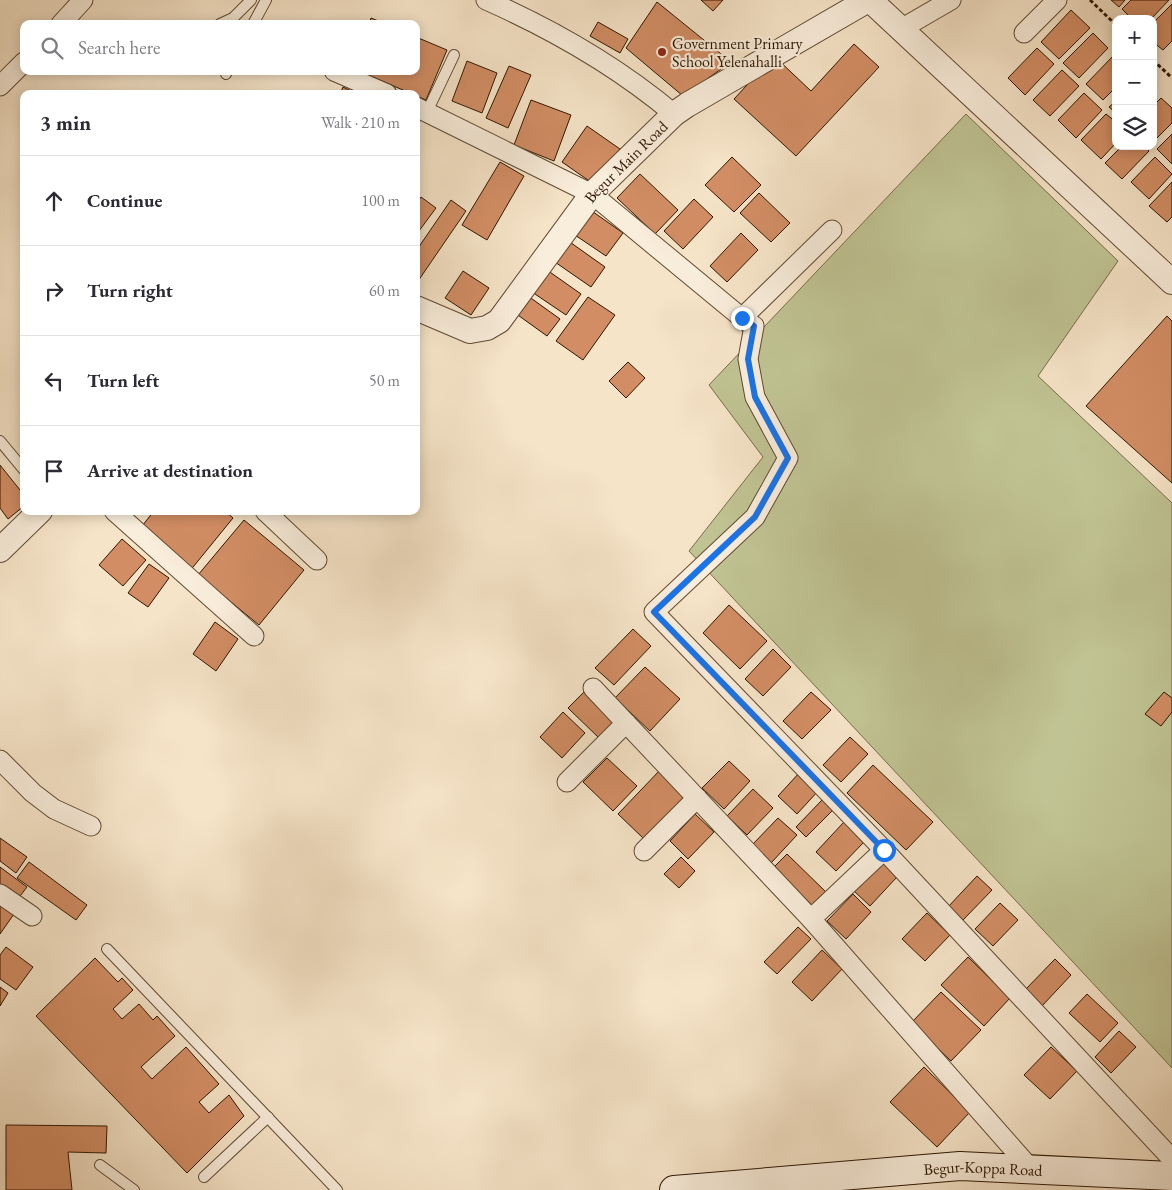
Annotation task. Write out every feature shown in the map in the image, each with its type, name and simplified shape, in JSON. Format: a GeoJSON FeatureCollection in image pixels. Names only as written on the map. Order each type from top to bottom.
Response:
{"type":"FeatureCollection","features":[{"type":"Feature","properties":{"kind":"main road","name":"Begur-Koppa Road"},"geometry":{"type":"LineString","coordinates":[[674,1190],[960,1166],[1172,1176]]}},
{"type":"Feature","properties":{"kind":"street"},"geometry":{"type":"LineString","coordinates":[[65,20],[83,0]]}},
{"type":"Feature","properties":{"kind":"street"},"geometry":{"type":"LineString","coordinates":[[486,0],[515,13],[615,69],[674,114]]}},
{"type":"Feature","properties":{"kind":"street"},"geometry":{"type":"LineString","coordinates":[[869,0],[1172,282]]}},
{"type":"Feature","properties":{"kind":"street","name":"Begur Main Road"},"geometry":{"type":"LineString","coordinates":[[420,310],[470,331],[486,328],[499,321],[592,194],[674,114],[686,105],[869,0]]}},
{"type":"Feature","properties":{"kind":"street"},"geometry":{"type":"LineString","coordinates":[[901,29],[951,0]]}},
{"type":"Feature","properties":{"kind":"street"},"geometry":{"type":"LineString","coordinates":[[1024,33],[1057,0]]}},
{"type":"Feature","properties":{"kind":"street"},"geometry":{"type":"LineString","coordinates":[[0,86],[20,66]]}},
{"type":"Feature","properties":{"kind":"street"},"geometry":{"type":"LineString","coordinates":[[343,75],[378,90]]}},
{"type":"Feature","properties":{"kind":"street"},"geometry":{"type":"LineString","coordinates":[[422,110],[592,194],[754,326],[748,359],[755,397],[788,458],[755,517],[654,612],[884,850],[1172,1159]]}},
{"type":"Feature","properties":{"kind":"street"},"geometry":{"type":"LineString","coordinates":[[742,318],[832,230]]}},
{"type":"Feature","properties":{"kind":"street"},"geometry":{"type":"LineString","coordinates":[[0,550],[36,515]]}},
{"type":"Feature","properties":{"kind":"street"},"geometry":{"type":"LineString","coordinates":[[118,515],[254,636]]}},
{"type":"Feature","properties":{"kind":"street"},"geometry":{"type":"LineString","coordinates":[[269,515],[317,560]]}},
{"type":"Feature","properties":{"kind":"street"},"geometry":{"type":"LineString","coordinates":[[592,688],[811,919],[1030,1168]]}},
{"type":"Feature","properties":{"kind":"street"},"geometry":{"type":"LineString","coordinates":[[567,782],[626,723]]}},
{"type":"Feature","properties":{"kind":"street"},"geometry":{"type":"LineString","coordinates":[[0,760],[33,793],[54,809],[91,826]]}},
{"type":"Feature","properties":{"kind":"street"},"geometry":{"type":"LineString","coordinates":[[644,851],[696,798]]}},
{"type":"Feature","properties":{"kind":"street"},"geometry":{"type":"LineString","coordinates":[[811,919],[884,850]]}},
{"type":"Feature","properties":{"kind":"street"},"geometry":{"type":"LineString","coordinates":[[0,894],[32,916]]}},
{"type":"Feature","properties":{"kind":"lane"},"geometry":{"type":"LineString","coordinates":[[229,20],[251,0]]}},
{"type":"Feature","properties":{"kind":"lane"},"geometry":{"type":"LineString","coordinates":[[255,20],[266,0]]}},
{"type":"Feature","properties":{"kind":"lane"},"geometry":{"type":"LineString","coordinates":[[422,110],[454,55]]}},
{"type":"Feature","properties":{"kind":"lane"},"geometry":{"type":"LineString","coordinates":[[0,441],[20,465]]}},
{"type":"Feature","properties":{"kind":"lane"},"geometry":{"type":"LineString","coordinates":[[107,949],[337,1190]]}},
{"type":"Feature","properties":{"kind":"lane"},"geometry":{"type":"LineString","coordinates":[[204,1177],[268,1117]]}},
{"type":"Feature","properties":{"kind":"lane"},"geometry":{"type":"LineString","coordinates":[[100,1165],[134,1190]]}},
{"type":"Feature","properties":{"kind":"path"},"geometry":{"type":"LineString","coordinates":[[1090,0],[1112,21]]}},
{"type":"Feature","properties":{"kind":"path"},"geometry":{"type":"LineString","coordinates":[[1157,64],[1172,78]]}},
{"type":"Feature","properties":{"kind":"green space"},"geometry":{"type":"Polygon","coordinates":[[[966,114],[1118,261],[1038,376],[1172,503],[1172,1068],[689,551],[763,457],[709,385],[966,114]]]}},
{"type":"Feature","properties":{"kind":"building"},"geometry":{"type":"Polygon","coordinates":[[[701,0],[723,0],[713,11],[701,0]]]}},
{"type":"Feature","properties":{"kind":"building"},"geometry":{"type":"Polygon","coordinates":[[[1111,0],[1125,0],[1119,7],[1111,0]]]}},
{"type":"Feature","properties":{"kind":"building"},"geometry":{"type":"Polygon","coordinates":[[[1131,0],[1169,0],[1155,15],[1128,15],[1122,9],[1131,0]]]}},
{"type":"Feature","properties":{"kind":"building"},"geometry":{"type":"Polygon","coordinates":[[[657,2],[731,62],[683,96],[626,48],[657,2]]]}},
{"type":"Feature","properties":{"kind":"building"},"geometry":{"type":"Polygon","coordinates":[[[1172,4],[1172,41],[1163,50],[1157,45],[1157,19],[1172,4]]]}},
{"type":"Feature","properties":{"kind":"building"},"geometry":{"type":"Polygon","coordinates":[[[1071,10],[1090,28],[1059,59],[1041,42],[1071,10]]]}},
{"type":"Feature","properties":{"kind":"building"},"geometry":{"type":"Polygon","coordinates":[[[598,22],[628,39],[620,53],[590,36],[598,22]]]}},
{"type":"Feature","properties":{"kind":"building"},"geometry":{"type":"Polygon","coordinates":[[[1093,33],[1108,48],[1079,78],[1063,63],[1093,33]]]}},
{"type":"Feature","properties":{"kind":"building"},"geometry":{"type":"Polygon","coordinates":[[[420,39],[447,50],[426,100],[420,97],[420,90],[403,90],[368,75],[420,75],[420,39]]]}},
{"type":"Feature","properties":{"kind":"building"},"geometry":{"type":"Polygon","coordinates":[[[854,44],[879,67],[796,156],[734,99],[774,56],[811,91],[854,44]]]}},
{"type":"Feature","properties":{"kind":"building"},"geometry":{"type":"Polygon","coordinates":[[[1037,48],[1054,64],[1025,95],[1008,78],[1037,48]]]}},
{"type":"Feature","properties":{"kind":"building"},"geometry":{"type":"Polygon","coordinates":[[[1112,57],[1112,91],[1103,100],[1086,84],[1112,57]]]}},
{"type":"Feature","properties":{"kind":"building"},"geometry":{"type":"Polygon","coordinates":[[[467,61],[497,73],[482,113],[452,101],[467,61]]]}},
{"type":"Feature","properties":{"kind":"building"},"geometry":{"type":"Polygon","coordinates":[[[509,66],[531,75],[508,128],[486,118],[509,66]]]}},
{"type":"Feature","properties":{"kind":"building"},"geometry":{"type":"Polygon","coordinates":[[[1062,70],[1079,86],[1050,116],[1033,100],[1062,70]]]}},
{"type":"Feature","properties":{"kind":"building"},"geometry":{"type":"Polygon","coordinates":[[[1084,93],[1102,110],[1076,138],[1058,120],[1084,93]]]}},
{"type":"Feature","properties":{"kind":"building"},"geometry":{"type":"Polygon","coordinates":[[[1161,98],[1172,108],[1172,123],[1157,138],[1157,105],[1161,98]]]}},
{"type":"Feature","properties":{"kind":"building"},"geometry":{"type":"Polygon","coordinates":[[[531,100],[571,115],[554,161],[514,145],[531,100]]]}},
{"type":"Feature","properties":{"kind":"building"},"geometry":{"type":"Polygon","coordinates":[[[1106,114],[1112,119],[1112,147],[1101,159],[1081,140],[1106,114]]]}},
{"type":"Feature","properties":{"kind":"building"},"geometry":{"type":"Polygon","coordinates":[[[587,126],[620,149],[595,185],[562,162],[587,126]]]}},
{"type":"Feature","properties":{"kind":"building"},"geometry":{"type":"Polygon","coordinates":[[[1172,134],[1172,164],[1157,149],[1172,134]]]}},
{"type":"Feature","properties":{"kind":"building"},"geometry":{"type":"Polygon","coordinates":[[[1118,150],[1149,151],[1122,179],[1105,163],[1118,150]]]}},
{"type":"Feature","properties":{"kind":"building"},"geometry":{"type":"Polygon","coordinates":[[[732,157],[761,185],[734,212],[705,185],[732,157]]]}},
{"type":"Feature","properties":{"kind":"building"},"geometry":{"type":"Polygon","coordinates":[[[1155,157],[1172,174],[1149,199],[1131,182],[1155,157]]]}},
{"type":"Feature","properties":{"kind":"building"},"geometry":{"type":"Polygon","coordinates":[[[500,162],[524,176],[487,240],[462,225],[500,162]]]}},
{"type":"Feature","properties":{"kind":"building"},"geometry":{"type":"Polygon","coordinates":[[[640,174],[678,210],[655,234],[617,198],[640,174]]]}},
{"type":"Feature","properties":{"kind":"building"},"geometry":{"type":"Polygon","coordinates":[[[1172,182],[1172,217],[1167,222],[1149,206],[1172,182]]]}},
{"type":"Feature","properties":{"kind":"building"},"geometry":{"type":"Polygon","coordinates":[[[759,193],[790,223],[771,242],[740,213],[759,193]]]}},
{"type":"Feature","properties":{"kind":"building"},"geometry":{"type":"Polygon","coordinates":[[[421,197],[436,208],[420,230],[421,197]]]}},
{"type":"Feature","properties":{"kind":"building"},"geometry":{"type":"Polygon","coordinates":[[[694,199],[713,217],[683,249],[664,231],[694,199]]]}},
{"type":"Feature","properties":{"kind":"building"},"geometry":{"type":"Polygon","coordinates":[[[451,200],[466,211],[420,278],[420,245],[451,200]]]}},
{"type":"Feature","properties":{"kind":"building"},"geometry":{"type":"Polygon","coordinates":[[[589,209],[623,233],[606,256],[572,233],[589,209]]]}},
{"type":"Feature","properties":{"kind":"building"},"geometry":{"type":"Polygon","coordinates":[[[741,233],[758,250],[727,282],[710,266],[741,233]]]}},
{"type":"Feature","properties":{"kind":"building"},"geometry":{"type":"Polygon","coordinates":[[[567,240],[605,267],[591,287],[552,260],[567,240]]]}},
{"type":"Feature","properties":{"kind":"building"},"geometry":{"type":"Polygon","coordinates":[[[547,270],[581,294],[566,315],[532,292],[547,270]]]}},
{"type":"Feature","properties":{"kind":"building"},"geometry":{"type":"Polygon","coordinates":[[[463,271],[489,288],[471,315],[445,298],[463,271]]]}},
{"type":"Feature","properties":{"kind":"building"},"geometry":{"type":"Polygon","coordinates":[[[528,296],[560,319],[547,336],[515,313],[528,296]]]}},
{"type":"Feature","properties":{"kind":"building"},"geometry":{"type":"Polygon","coordinates":[[[588,297],[615,315],[583,360],[556,341],[588,297]]]}},
{"type":"Feature","properties":{"kind":"building"},"geometry":{"type":"Polygon","coordinates":[[[1167,316],[1172,321],[1172,483],[1086,406],[1167,316]]]}},
{"type":"Feature","properties":{"kind":"building"},"geometry":{"type":"Polygon","coordinates":[[[628,362],[645,378],[626,398],[609,381],[628,362]]]}},
{"type":"Feature","properties":{"kind":"building"},"geometry":{"type":"Polygon","coordinates":[[[0,465],[20,490],[20,509],[8,519],[0,508],[0,465]]]}},
{"type":"Feature","properties":{"kind":"building"},"geometry":{"type":"Polygon","coordinates":[[[151,515],[230,515],[233,518],[189,572],[138,531],[151,515]]]}},
{"type":"Feature","properties":{"kind":"building"},"geometry":{"type":"Polygon","coordinates":[[[244,520],[304,570],[259,625],[198,575],[244,520]]]}},
{"type":"Feature","properties":{"kind":"building"},"geometry":{"type":"Polygon","coordinates":[[[122,539],[146,560],[123,586],[99,565],[122,539]]]}},
{"type":"Feature","properties":{"kind":"building"},"geometry":{"type":"Polygon","coordinates":[[[149,564],[169,578],[148,607],[128,593],[149,564]]]}},
{"type":"Feature","properties":{"kind":"building"},"geometry":{"type":"Polygon","coordinates":[[[729,605],[767,641],[740,669],[703,633],[729,605]]]}},
{"type":"Feature","properties":{"kind":"building"},"geometry":{"type":"Polygon","coordinates":[[[215,622],[238,639],[216,671],[193,654],[215,622]]]}},
{"type":"Feature","properties":{"kind":"building"},"geometry":{"type":"Polygon","coordinates":[[[633,629],[651,646],[614,685],[595,668],[633,629]]]}},
{"type":"Feature","properties":{"kind":"building"},"geometry":{"type":"Polygon","coordinates":[[[773,649],[791,667],[763,696],[745,679],[773,649]]]}},
{"type":"Feature","properties":{"kind":"building"},"geometry":{"type":"Polygon","coordinates":[[[645,667],[680,699],[650,731],[615,698],[645,667]]]}},
{"type":"Feature","properties":{"kind":"building"},"geometry":{"type":"Polygon","coordinates":[[[585,691],[615,720],[598,737],[568,708],[585,691]]]}},
{"type":"Feature","properties":{"kind":"building"},"geometry":{"type":"Polygon","coordinates":[[[811,692],[831,710],[802,739],[783,721],[811,692]]]}},
{"type":"Feature","properties":{"kind":"building"},"geometry":{"type":"Polygon","coordinates":[[[1164,692],[1172,698],[1172,712],[1161,726],[1145,714],[1164,692]]]}},
{"type":"Feature","properties":{"kind":"building"},"geometry":{"type":"Polygon","coordinates":[[[563,712],[585,733],[562,758],[540,737],[563,712]]]}},
{"type":"Feature","properties":{"kind":"building"},"geometry":{"type":"Polygon","coordinates":[[[850,737],[868,754],[841,782],[823,765],[850,737]]]}},
{"type":"Feature","properties":{"kind":"building"},"geometry":{"type":"Polygon","coordinates":[[[607,758],[637,786],[613,811],[583,782],[607,758]]]}},
{"type":"Feature","properties":{"kind":"building"},"geometry":{"type":"Polygon","coordinates":[[[729,761],[750,781],[724,809],[702,788],[729,761]]]}},
{"type":"Feature","properties":{"kind":"building"},"geometry":{"type":"Polygon","coordinates":[[[873,765],[933,822],[906,850],[847,793],[873,765]]]}},
{"type":"Feature","properties":{"kind":"building"},"geometry":{"type":"Polygon","coordinates":[[[661,769],[687,794],[644,839],[618,814],[661,769]]]}},
{"type":"Feature","properties":{"kind":"building"},"geometry":{"type":"Polygon","coordinates":[[[800,772],[819,790],[797,814],[778,796],[800,772]]]}},
{"type":"Feature","properties":{"kind":"building"},"geometry":{"type":"Polygon","coordinates":[[[753,789],[773,808],[747,835],[727,816],[753,789]]]}},
{"type":"Feature","properties":{"kind":"building"},"geometry":{"type":"Polygon","coordinates":[[[823,799],[834,809],[806,837],[796,827],[823,799]]]}},
{"type":"Feature","properties":{"kind":"building"},"geometry":{"type":"Polygon","coordinates":[[[695,814],[714,832],[688,859],[670,841],[695,814]]]}},
{"type":"Feature","properties":{"kind":"building"},"geometry":{"type":"Polygon","coordinates":[[[778,818],[797,835],[771,863],[752,845],[778,818]]]}},
{"type":"Feature","properties":{"kind":"building"},"geometry":{"type":"Polygon","coordinates":[[[844,822],[865,841],[836,871],[816,852],[844,822]]]}},
{"type":"Feature","properties":{"kind":"building"},"geometry":{"type":"Polygon","coordinates":[[[0,838],[27,857],[16,873],[0,861],[0,838]]]}},
{"type":"Feature","properties":{"kind":"building"},"geometry":{"type":"Polygon","coordinates":[[[787,854],[827,893],[814,907],[773,868],[787,854]]]}},
{"type":"Feature","properties":{"kind":"building"},"geometry":{"type":"Polygon","coordinates":[[[681,857],[695,871],[679,888],[664,874],[681,857]]]}},
{"type":"Feature","properties":{"kind":"building"},"geometry":{"type":"Polygon","coordinates":[[[29,862],[87,905],[76,920],[17,878],[29,862]]]}},
{"type":"Feature","properties":{"kind":"building"},"geometry":{"type":"Polygon","coordinates":[[[882,862],[897,877],[870,906],[854,891],[882,862]]]}},
{"type":"Feature","properties":{"kind":"building"},"geometry":{"type":"Polygon","coordinates":[[[0,867],[27,887],[17,900],[0,887],[0,867]]]}},
{"type":"Feature","properties":{"kind":"building"},"geometry":{"type":"Polygon","coordinates":[[[977,876],[992,890],[963,920],[948,907],[977,876]]]}},
{"type":"Feature","properties":{"kind":"building"},"geometry":{"type":"Polygon","coordinates":[[[853,894],[871,912],[846,939],[827,921],[853,894]]]}},
{"type":"Feature","properties":{"kind":"building"},"geometry":{"type":"Polygon","coordinates":[[[1000,903],[1018,920],[993,946],[975,929],[1000,903]]]}},
{"type":"Feature","properties":{"kind":"building"},"geometry":{"type":"Polygon","coordinates":[[[0,904],[14,914],[0,934],[0,904]]]}},
{"type":"Feature","properties":{"kind":"building"},"geometry":{"type":"Polygon","coordinates":[[[927,913],[950,935],[925,961],[902,939],[927,913]]]}},
{"type":"Feature","properties":{"kind":"building"},"geometry":{"type":"Polygon","coordinates":[[[798,927],[811,939],[777,974],[764,962],[798,927]]]}},
{"type":"Feature","properties":{"kind":"building"},"geometry":{"type":"Polygon","coordinates":[[[6,947],[33,967],[16,990],[0,979],[0,955],[6,947]]]}},
{"type":"Feature","properties":{"kind":"building"},"geometry":{"type":"Polygon","coordinates":[[[822,950],[842,969],[812,1001],[792,982],[822,950]]]}},
{"type":"Feature","properties":{"kind":"building"},"geometry":{"type":"Polygon","coordinates":[[[968,957],[1010,998],[984,1026],[941,985],[968,957]]]}},
{"type":"Feature","properties":{"kind":"building"},"geometry":{"type":"Polygon","coordinates":[[[95,958],[118,982],[122,978],[133,990],[113,1009],[122,1019],[139,1004],[153,1020],[157,1016],[175,1036],[141,1067],[152,1079],[186,1047],[219,1084],[199,1102],[209,1113],[229,1095],[244,1116],[187,1173],[36,1016],[95,958]]]}},
{"type":"Feature","properties":{"kind":"building"},"geometry":{"type":"Polygon","coordinates":[[[1055,959],[1071,975],[1042,1006],[1025,990],[1055,959]]]}},
{"type":"Feature","properties":{"kind":"building"},"geometry":{"type":"Polygon","coordinates":[[[0,987],[8,993],[0,1006],[0,987]]]}},
{"type":"Feature","properties":{"kind":"building"},"geometry":{"type":"Polygon","coordinates":[[[941,992],[981,1030],[951,1061],[911,1023],[941,992]]]}},
{"type":"Feature","properties":{"kind":"building"},"geometry":{"type":"Polygon","coordinates":[[[1087,994],[1118,1023],[1100,1042],[1069,1013],[1087,994]]]}},
{"type":"Feature","properties":{"kind":"building"},"geometry":{"type":"Polygon","coordinates":[[[1119,1031],[1136,1047],[1111,1073],[1095,1057],[1119,1031]]]}},
{"type":"Feature","properties":{"kind":"building"},"geometry":{"type":"Polygon","coordinates":[[[1051,1047],[1077,1071],[1050,1099],[1024,1075],[1051,1047]]]}},
{"type":"Feature","properties":{"kind":"building"},"geometry":{"type":"Polygon","coordinates":[[[924,1067],[970,1112],[937,1147],[890,1102],[924,1067]]]}},
{"type":"Feature","properties":{"kind":"building"},"geometry":{"type":"Polygon","coordinates":[[[6,1125],[107,1126],[106,1153],[68,1152],[72,1190],[6,1190],[6,1125]]]}},
{"type":"Feature","properties":{"kind":"place","name":"Government Primary School Yelenahalli"},"geometry":{"type":"Point","coordinates":[662,52]}},
{"type":"Feature","properties":{"kind":"route"},"geometry":{"type":"LineString","coordinates":[[742,318],[754,326],[748,359],[755,397],[788,458],[755,517],[654,612],[884,850]]}}]}
